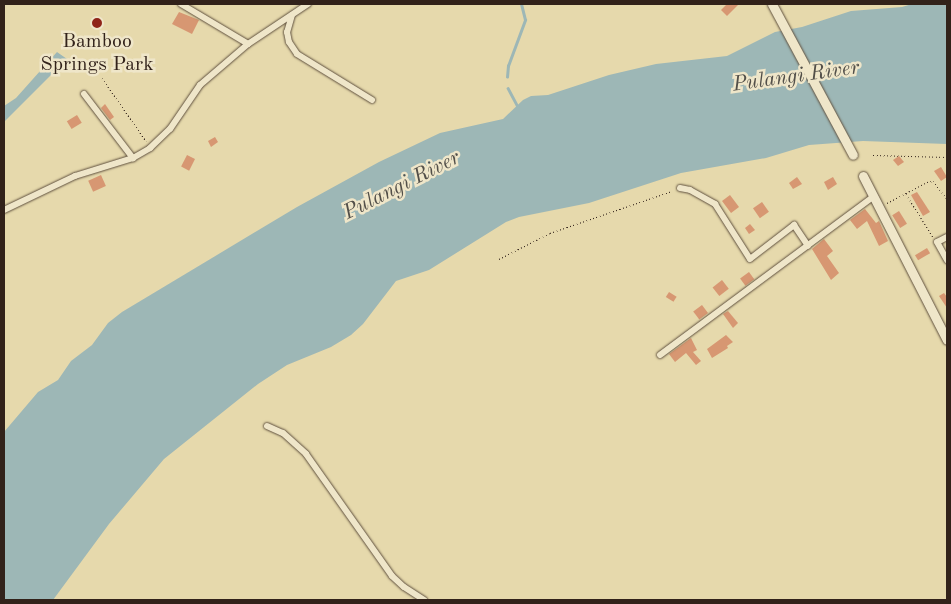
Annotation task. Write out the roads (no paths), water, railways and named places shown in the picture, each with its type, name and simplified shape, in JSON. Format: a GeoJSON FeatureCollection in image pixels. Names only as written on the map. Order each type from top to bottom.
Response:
{"type":"FeatureCollection","features":[{"type":"Feature","properties":{"kind":"street"},"geometry":{"type":"LineString","coordinates":[[181,4],[248,44]]}},
{"type":"Feature","properties":{"kind":"street"},"geometry":{"type":"LineString","coordinates":[[4,210],[76,176],[133,158],[150,148],[170,129],[200,85],[248,44],[308,4]]}},
{"type":"Feature","properties":{"kind":"street"},"geometry":{"type":"LineString","coordinates":[[772,4],[853,155]]}},
{"type":"Feature","properties":{"kind":"street"},"geometry":{"type":"LineString","coordinates":[[292,15],[288,32],[289,42],[297,54],[372,100]]}},
{"type":"Feature","properties":{"kind":"street"},"geometry":{"type":"LineString","coordinates":[[84,94],[133,158]]}},
{"type":"Feature","properties":{"kind":"street"},"geometry":{"type":"LineString","coordinates":[[864,176],[947,340]]}},
{"type":"Feature","properties":{"kind":"street"},"geometry":{"type":"LineString","coordinates":[[680,188],[690,190],[715,204],[750,259],[794,226],[808,246]]}},
{"type":"Feature","properties":{"kind":"street"},"geometry":{"type":"LineString","coordinates":[[660,355],[874,196]]}},
{"type":"Feature","properties":{"kind":"street"},"geometry":{"type":"LineString","coordinates":[[947,237],[937,242],[947,260]]}},
{"type":"Feature","properties":{"kind":"street"},"geometry":{"type":"LineString","coordinates":[[267,426],[283,433],[306,454],[379,559],[404,587],[424,600]]}},
{"type":"Feature","properties":{"kind":"water","name":"Pulangi River"},"geometry":{"type":"Polygon","coordinates":[[[912,4],[947,4],[947,144],[863,141],[809,145],[766,158],[681,173],[589,203],[519,217],[506,222],[429,270],[396,281],[363,324],[351,335],[331,347],[287,365],[258,384],[164,459],[109,524],[53,600],[4,600],[4,432],[38,392],[58,380],[71,361],[92,345],[108,323],[122,312],[297,207],[379,162],[440,133],[503,119],[523,100],[531,96],[548,95],[609,75],[656,64],[727,56],[775,32],[802,27],[851,11],[902,7],[912,4]]]}},
{"type":"Feature","properties":{"kind":"water"},"geometry":{"type":"Polygon","coordinates":[[[57,52],[67,59],[4,122],[4,106],[16,98],[57,52]]]}},
{"type":"Feature","properties":{"kind":"waterway"},"geometry":{"type":"LineString","coordinates":[[507,77],[508,66],[525,20],[521,4]]}},
{"type":"Feature","properties":{"kind":"waterway"},"geometry":{"type":"LineString","coordinates":[[508,88],[518,107]]}},
{"type":"Feature","properties":{"kind":"place","name":"Bamboo Springs Park"},"geometry":{"type":"Point","coordinates":[97,23]}}]}
